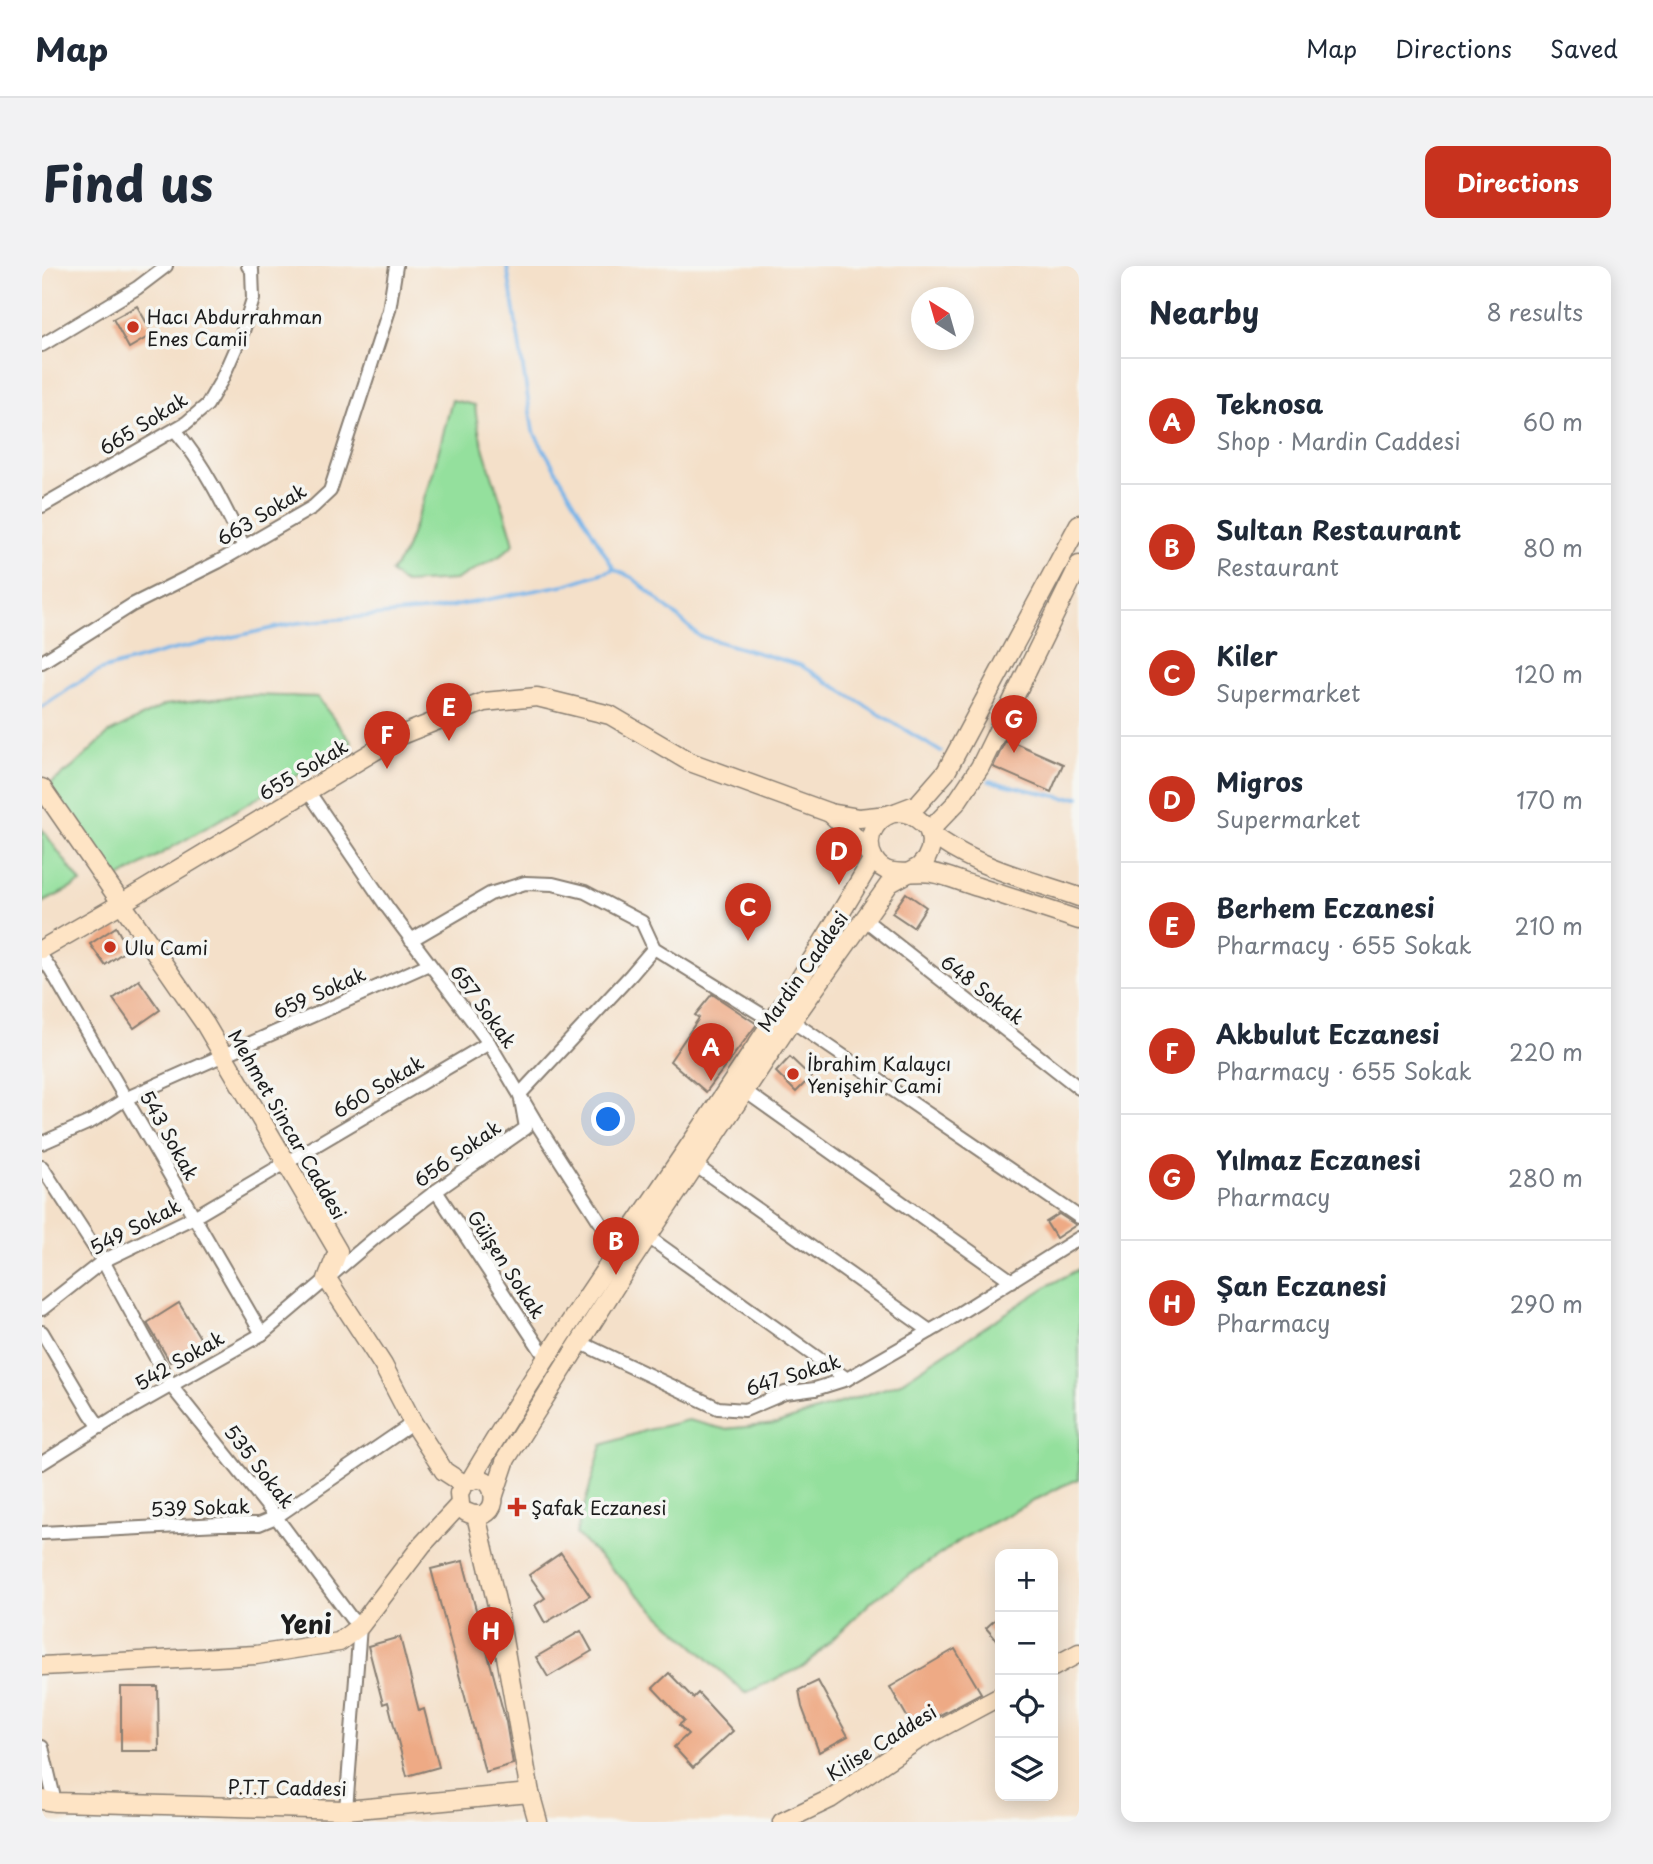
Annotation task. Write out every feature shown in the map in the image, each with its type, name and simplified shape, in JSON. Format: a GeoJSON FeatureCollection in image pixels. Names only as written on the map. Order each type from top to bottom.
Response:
{"type":"FeatureCollection","features":[{"type":"Feature","properties":{"kind":"street"},"geometry":{"type":"LineString","coordinates":[[42,345],[137,288],[166,266]]}},
{"type":"Feature","properties":{"kind":"street","name":"665 Sokak"},"geometry":{"type":"LineString","coordinates":[[42,506],[175,430],[208,405],[243,331],[253,299],[252,270],[248,266]]}},
{"type":"Feature","properties":{"kind":"street","name":"663 Sokak"},"geometry":{"type":"LineString","coordinates":[[42,662],[132,605],[313,508],[330,491],[389,310],[396,266]]}},
{"type":"Feature","properties":{"kind":"street"},"geometry":{"type":"LineString","coordinates":[[175,430],[222,500],[244,547]]}},
{"type":"Feature","properties":{"kind":"street","name":"Mardin Caddesi"},"geometry":{"type":"LineString","coordinates":[[467,1483],[546,1358],[772,1021],[851,898],[873,858],[870,838],[873,828],[879,820],[918,804],[946,772],[1079,524]]}},
{"type":"Feature","properties":{"kind":"street"},"geometry":{"type":"LineString","coordinates":[[929,831],[956,803],[980,767],[1079,565]]}},
{"type":"Feature","properties":{"kind":"street","name":"655 Sokak"},"geometry":{"type":"LineString","coordinates":[[42,949],[401,735],[484,702],[537,697],[610,715],[690,762],[830,813],[859,818],[892,814]]}},
{"type":"Feature","properties":{"kind":"street","name":"657 Sokak"},"geometry":{"type":"LineString","coordinates":[[308,791],[387,907],[489,1043],[537,1125],[618,1250]]}},
{"type":"Feature","properties":{"kind":"street","name":"Mehmet Sincar Caddesi"},"geometry":{"type":"LineString","coordinates":[[45,792],[205,1024],[338,1251],[327,1279]]}},
{"type":"Feature","properties":{"kind":"street","name":"655 Sokak"},"geometry":{"type":"LineString","coordinates":[[830,813],[873,858]]}},
{"type":"Feature","properties":{"kind":"street"},"geometry":{"type":"LineString","coordinates":[[892,814],[907,813],[916,817],[943,842],[983,863],[1079,897]]}},
{"type":"Feature","properties":{"kind":"street"},"geometry":{"type":"LineString","coordinates":[[910,872],[926,859],[931,841],[929,831]]}},
{"type":"Feature","properties":{"kind":"street"},"geometry":{"type":"LineString","coordinates":[[873,858],[889,872],[932,873],[1079,920]]}},
{"type":"Feature","properties":{"kind":"street","name":"Mardin Caddesi"},"geometry":{"type":"LineString","coordinates":[[476,1515],[488,1511],[494,1502],[506,1459],[579,1342],[744,1091],[890,883],[910,872]]}},
{"type":"Feature","properties":{"kind":"street"},"geometry":{"type":"LineString","coordinates":[[411,940],[490,894],[525,883],[553,884],[585,892],[642,922],[654,948],[772,1021]]}},
{"type":"Feature","properties":{"kind":"street","name":"648 Sokak"},"geometry":{"type":"LineString","coordinates":[[864,919],[1079,1088]]}},
{"type":"Feature","properties":{"kind":"street"},"geometry":{"type":"LineString","coordinates":[[520,1094],[654,948]]}},
{"type":"Feature","properties":{"kind":"street","name":"543 Sokak"},"geometry":{"type":"LineString","coordinates":[[42,957],[127,1098],[262,1334]]}},
{"type":"Feature","properties":{"kind":"street","name":"659 Sokak"},"geometry":{"type":"LineString","coordinates":[[42,1143],[92,1121],[127,1098],[429,964]]}},
{"type":"Feature","properties":{"kind":"street"},"geometry":{"type":"LineString","coordinates":[[792,1021],[1079,1217]]}},
{"type":"Feature","properties":{"kind":"street","name":"660 Sokak"},"geometry":{"type":"LineString","coordinates":[[286,1163],[489,1043]]}},
{"type":"Feature","properties":{"kind":"street"},"geometry":{"type":"LineString","coordinates":[[744,1091],[1012,1282]]}},
{"type":"Feature","properties":{"kind":"street","name":"656 Sokak"},"geometry":{"type":"LineString","coordinates":[[327,1279],[436,1191],[526,1128],[520,1094]]}},
{"type":"Feature","properties":{"kind":"street","name":"549 Sokak"},"geometry":{"type":"LineString","coordinates":[[42,1309],[103,1261],[194,1217],[286,1163]]}},
{"type":"Feature","properties":{"kind":"street"},"geometry":{"type":"LineString","coordinates":[[695,1165],[930,1331]]}},
{"type":"Feature","properties":{"kind":"street","name":"535 Sokak"},"geometry":{"type":"LineString","coordinates":[[42,1167],[103,1261],[172,1387],[276,1517],[351,1618],[360,1626]]}},
{"type":"Feature","properties":{"kind":"street","name":"Gülşen Sokak"},"geometry":{"type":"LineString","coordinates":[[436,1191],[546,1358]]}},
{"type":"Feature","properties":{"kind":"street"},"geometry":{"type":"LineString","coordinates":[[647,1237],[847,1379]]}},
{"type":"Feature","properties":{"kind":"street","name":"647 Sokak"},"geometry":{"type":"LineString","coordinates":[[579,1342],[718,1408],[745,1410],[785,1393],[815,1389],[847,1379],[1012,1282],[1079,1238]]}},
{"type":"Feature","properties":{"kind":"street"},"geometry":{"type":"LineString","coordinates":[[327,1279],[383,1365],[413,1423],[444,1471],[467,1483]]}},
{"type":"Feature","properties":{"kind":"street","name":"542 Sokak"},"geometry":{"type":"LineString","coordinates":[[42,1463],[262,1334],[327,1279]]}},
{"type":"Feature","properties":{"kind":"street"},"geometry":{"type":"LineString","coordinates":[[42,1332],[100,1427]]}},
{"type":"Feature","properties":{"kind":"street","name":"539 Sokak"},"geometry":{"type":"LineString","coordinates":[[42,1533],[259,1524],[276,1517],[413,1423]]}},
{"type":"Feature","properties":{"kind":"street"},"geometry":{"type":"LineString","coordinates":[[494,1495],[493,1490],[481,1480],[467,1483],[459,1493],[460,1504],[466,1512],[476,1515],[497,1605],[530,1793],[538,1822]]}},
{"type":"Feature","properties":{"kind":"street"},"geometry":{"type":"LineString","coordinates":[[42,1666],[256,1655],[339,1642],[360,1626],[422,1545],[460,1504]]}},
{"type":"Feature","properties":{"kind":"street"},"geometry":{"type":"LineString","coordinates":[[346,1810],[360,1626]]}},
{"type":"Feature","properties":{"kind":"street"},"geometry":{"type":"LineString","coordinates":[[1058,1664],[1079,1653]]}},
{"type":"Feature","properties":{"kind":"street","name":"Kilise Caddesi"},"geometry":{"type":"LineString","coordinates":[[782,1822],[830,1800],[916,1741],[995,1699]]}},
{"type":"Feature","properties":{"kind":"street"},"geometry":{"type":"LineString","coordinates":[[42,1747],[49,1801]]}},
{"type":"Feature","properties":{"kind":"street","name":"P.T.T Caddesi"},"geometry":{"type":"LineString","coordinates":[[49,1801],[346,1810],[530,1793]]}},
{"type":"Feature","properties":{"kind":"green space"},"geometry":{"type":"Polygon","coordinates":[[[452,400],[475,405],[486,458],[514,544],[500,556],[455,580],[405,583],[391,572],[404,554],[432,476],[452,400]]]}},
{"type":"Feature","properties":{"kind":"green space"},"geometry":{"type":"Polygon","coordinates":[[[247,695],[317,697],[352,743],[116,880],[46,787],[73,767],[109,733],[165,705],[247,695]]]}},
{"type":"Feature","properties":{"kind":"green space"},"geometry":{"type":"Polygon","coordinates":[[[42,829],[81,883],[42,903],[42,829]]]}},
{"type":"Feature","properties":{"kind":"green space"},"geometry":{"type":"Polygon","coordinates":[[[1079,1269],[1079,1479],[967,1536],[873,1600],[805,1666],[745,1693],[576,1534],[602,1445],[688,1420],[724,1429],[777,1424],[898,1384],[1049,1285],[1079,1269]]]}},
{"type":"Feature","properties":{"kind":"building","name":"Hacı Abdurrahman Enes Camii"},"geometry":{"type":"Polygon","coordinates":[[[137,306],[153,334],[129,348],[113,319],[137,306]]]}},
{"type":"Feature","properties":{"kind":"building"},"geometry":{"type":"Polygon","coordinates":[[[1006,739],[1063,764],[1051,792],[993,767],[1006,739]]]}},
{"type":"Feature","properties":{"kind":"building"},"geometry":{"type":"Polygon","coordinates":[[[906,893],[926,907],[913,927],[892,913],[906,893]]]}},
{"type":"Feature","properties":{"kind":"building","name":"Ulu Cami"},"geometry":{"type":"Polygon","coordinates":[[[116,927],[128,949],[105,965],[90,944],[116,927]]]}},
{"type":"Feature","properties":{"kind":"building"},"geometry":{"type":"Polygon","coordinates":[[[139,980],[160,1010],[134,1028],[113,999],[139,980]]]}},
{"type":"Feature","properties":{"kind":"building"},"geometry":{"type":"Polygon","coordinates":[[[712,994],[757,1024],[706,1092],[670,1061],[699,1018],[695,1015],[712,994]]]}},
{"type":"Feature","properties":{"kind":"building","name":"İbrahim Kalaycı Yenişehir Cami"},"geometry":{"type":"Polygon","coordinates":[[[790,1057],[811,1077],[796,1092],[776,1072],[790,1057]]]}},
{"type":"Feature","properties":{"kind":"building"},"geometry":{"type":"Polygon","coordinates":[[[1059,1214],[1076,1225],[1056,1238],[1046,1222],[1059,1214]]]}},
{"type":"Feature","properties":{"kind":"building"},"geometry":{"type":"Polygon","coordinates":[[[179,1303],[202,1341],[170,1362],[147,1323],[179,1303]]]}},
{"type":"Feature","properties":{"kind":"building"},"geometry":{"type":"Polygon","coordinates":[[[561,1553],[590,1596],[545,1623],[535,1605],[545,1598],[529,1575],[561,1553]]]}},
{"type":"Feature","properties":{"kind":"building"},"geometry":{"type":"Polygon","coordinates":[[[463,1561],[506,1722],[513,1764],[485,1772],[431,1569],[463,1561]]]}},
{"type":"Feature","properties":{"kind":"building"},"geometry":{"type":"Polygon","coordinates":[[[995,1620],[995,1638],[986,1628],[995,1620]]]}},
{"type":"Feature","properties":{"kind":"building"},"geometry":{"type":"Polygon","coordinates":[[[581,1631],[592,1651],[548,1677],[536,1657],[581,1631]]]}},
{"type":"Feature","properties":{"kind":"building"},"geometry":{"type":"Polygon","coordinates":[[[400,1637],[419,1711],[424,1709],[439,1767],[407,1776],[388,1702],[383,1704],[368,1646],[400,1637]]]}},
{"type":"Feature","properties":{"kind":"building"},"geometry":{"type":"Polygon","coordinates":[[[955,1649],[981,1693],[914,1729],[890,1687],[955,1649]]]}},
{"type":"Feature","properties":{"kind":"building"},"geometry":{"type":"Polygon","coordinates":[[[669,1673],[693,1698],[698,1693],[733,1731],[693,1768],[674,1747],[688,1734],[679,1725],[684,1721],[653,1688],[669,1673]]]}},
{"type":"Feature","properties":{"kind":"building"},"geometry":{"type":"Polygon","coordinates":[[[818,1681],[848,1736],[819,1752],[802,1707],[799,1690],[818,1681]]]}},
{"type":"Feature","properties":{"kind":"building"},"geometry":{"type":"Polygon","coordinates":[[[121,1687],[158,1687],[159,1751],[121,1751],[121,1687]]]}},
{"type":"Feature","properties":{"kind":"waterway"},"geometry":{"type":"LineString","coordinates":[[507,266],[533,431],[614,569]]}},
{"type":"Feature","properties":{"kind":"waterway"},"geometry":{"type":"LineString","coordinates":[[42,707],[101,670],[168,651],[297,623],[434,610],[568,584],[614,569],[633,578],[699,636],[800,665],[941,752]]}},
{"type":"Feature","properties":{"kind":"waterway"},"geometry":{"type":"LineString","coordinates":[[989,781],[1065,798],[1079,797]]}},
{"type":"Feature","properties":{"kind":"place","name":"Hacı Abdurrahman Enes Camii"},"geometry":{"type":"Point","coordinates":[133,327]}},
{"type":"Feature","properties":{"kind":"place","name":"Berhem Eczanesi"},"geometry":{"type":"Point","coordinates":[449,741]}},
{"type":"Feature","properties":{"kind":"place","name":"Yılmaz Eczanesi"},"geometry":{"type":"Point","coordinates":[1014,753]}},
{"type":"Feature","properties":{"kind":"place","name":"Akbulut Eczanesi"},"geometry":{"type":"Point","coordinates":[387,769]}},
{"type":"Feature","properties":{"kind":"place","name":"Migros"},"geometry":{"type":"Point","coordinates":[839,885]}},
{"type":"Feature","properties":{"kind":"place","name":"Kiler"},"geometry":{"type":"Point","coordinates":[748,941]}},
{"type":"Feature","properties":{"kind":"place","name":"Ulu Cami"},"geometry":{"type":"Point","coordinates":[110,947]}},
{"type":"Feature","properties":{"kind":"place","name":"İbrahim Kalaycı Yenişehir Cami"},"geometry":{"type":"Point","coordinates":[793,1074]}},
{"type":"Feature","properties":{"kind":"place","name":"Teknosa"},"geometry":{"type":"Point","coordinates":[711,1081]}},
{"type":"Feature","properties":{"kind":"place","name":"Sultan Restaurant"},"geometry":{"type":"Point","coordinates":[616,1275]}},
{"type":"Feature","properties":{"kind":"place","name":"Şafak Eczanesi"},"geometry":{"type":"Point","coordinates":[517,1507]}},
{"type":"Feature","properties":{"kind":"place","name":"Şan Eczanesi"},"geometry":{"type":"Point","coordinates":[491,1665]}},
{"type":"Feature","properties":{"kind":"district","name":"Yeni"},"geometry":{"type":"Point","coordinates":[306,1623]}}]}
